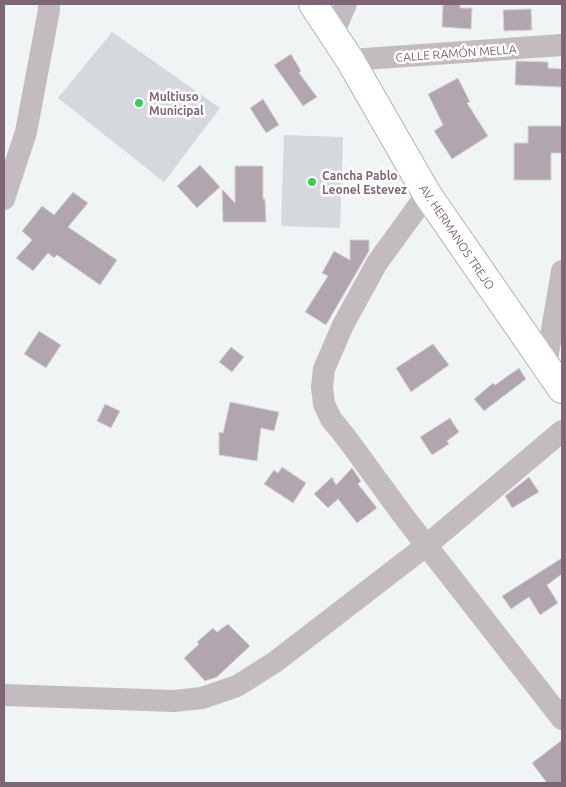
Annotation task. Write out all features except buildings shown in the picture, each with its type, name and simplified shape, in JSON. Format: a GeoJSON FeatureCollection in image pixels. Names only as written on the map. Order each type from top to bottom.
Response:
{"type":"FeatureCollection","features":[{"type":"Feature","properties":{"kind":"main road","name":"AV. HERMANOS TREJO"},"geometry":{"type":"LineString","coordinates":[[313,4],[350,60],[427,194],[562,389]]}},
{"type":"Feature","properties":{"kind":"street"},"geometry":{"type":"LineString","coordinates":[[4,199],[26,132],[49,4]]}},
{"type":"Feature","properties":{"kind":"street"},"geometry":{"type":"LineString","coordinates":[[333,34],[346,4]]}},
{"type":"Feature","properties":{"kind":"street","name":"CALLE RAMÓN MELLA"},"geometry":{"type":"LineString","coordinates":[[350,60],[562,45]]}},
{"type":"Feature","properties":{"kind":"street"},"geometry":{"type":"LineString","coordinates":[[427,194],[377,263],[343,325],[324,369],[322,387],[324,404],[331,419],[346,436],[405,518],[562,719]]}},
{"type":"Feature","properties":{"kind":"street"},"geometry":{"type":"LineString","coordinates":[[546,365],[562,271]]}},
{"type":"Feature","properties":{"kind":"street"},"geometry":{"type":"LineString","coordinates":[[4,695],[174,701],[202,698],[237,686],[275,662],[427,545],[562,431]]}},
{"type":"Feature","properties":{"kind":"shaded area","name":"Multiuso Municipal"},"geometry":{"type":"Polygon","coordinates":[[[112,32],[220,108],[164,182],[58,98],[112,32]]]}},
{"type":"Feature","properties":{"kind":"shaded area","name":"Cancha Pablo Leonel Estevez"},"geometry":{"type":"Polygon","coordinates":[[[284,135],[343,137],[340,228],[281,226],[284,135]]]}},
{"type":"Feature","properties":{"kind":"place","name":"Multiuso Municipal"},"geometry":{"type":"Point","coordinates":[139,103]}},
{"type":"Feature","properties":{"kind":"place","name":"Cancha Pablo Leonel Estevez"},"geometry":{"type":"Point","coordinates":[312,182]}}]}
